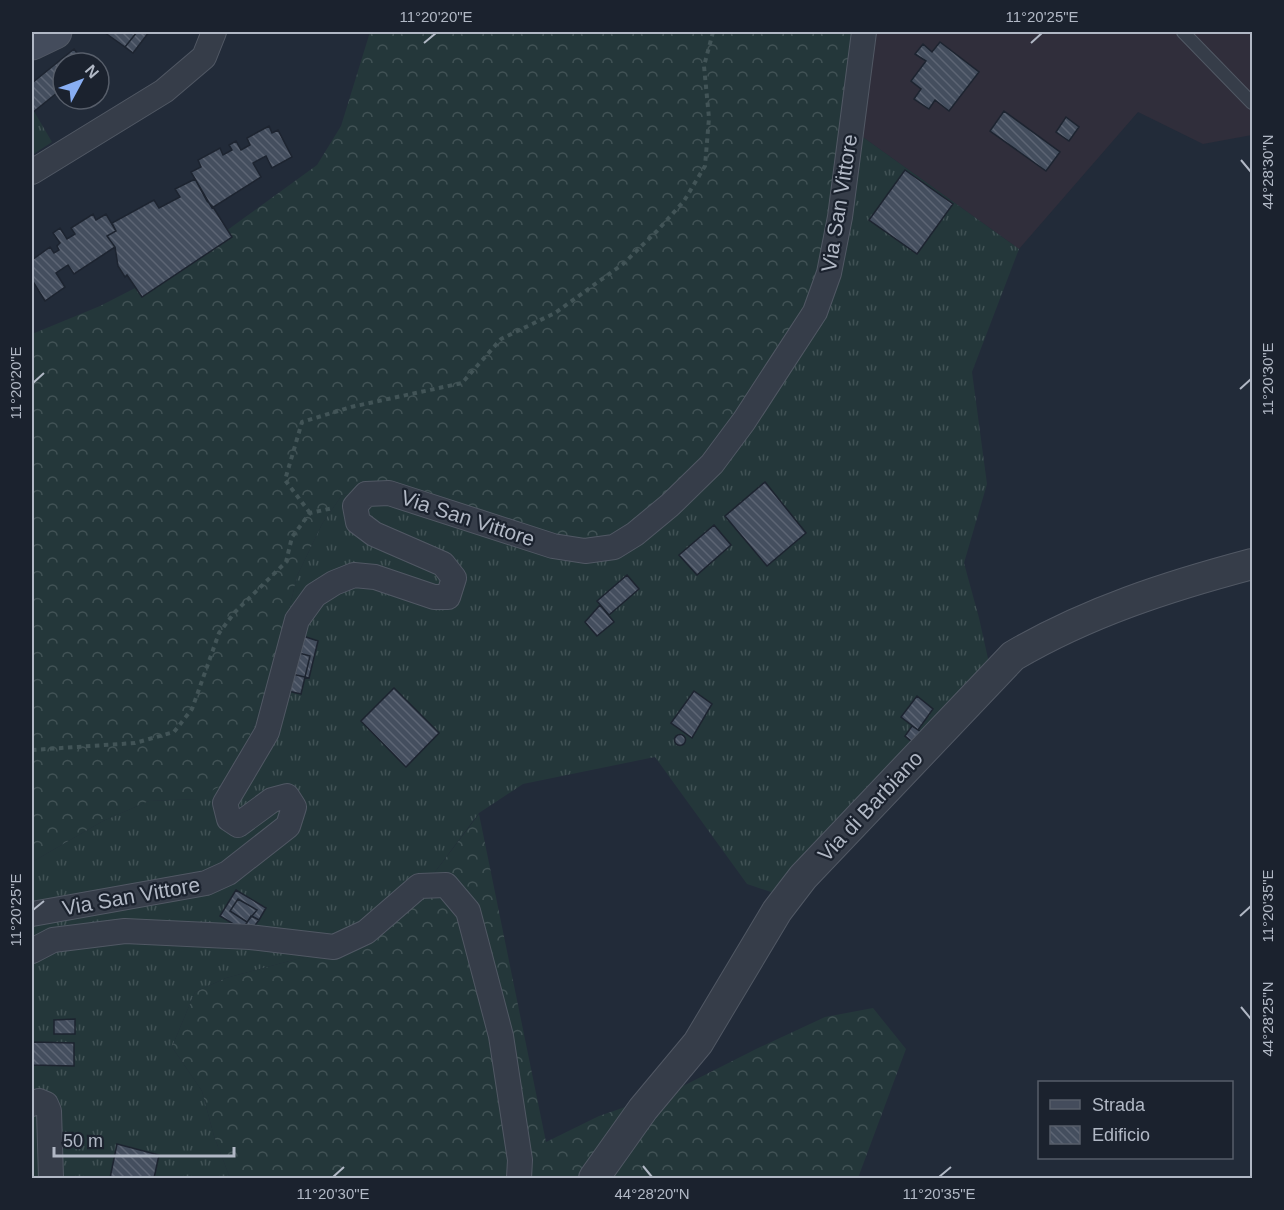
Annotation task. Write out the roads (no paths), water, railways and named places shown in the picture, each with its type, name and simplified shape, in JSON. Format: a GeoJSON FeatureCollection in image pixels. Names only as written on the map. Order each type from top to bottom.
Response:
{"type":"FeatureCollection","features":[{"type":"Feature","properties":{"kind":"main road"},"geometry":{"type":"LineString","coordinates":[[32,43],[55,32]]}},
{"type":"Feature","properties":{"kind":"street"},"geometry":{"type":"LineString","coordinates":[[32,172],[164,91],[204,57],[214,32]]}},
{"type":"Feature","properties":{"kind":"street","name":"Via San Vittore"},"geometry":{"type":"LineString","coordinates":[[32,914],[206,883],[228,873],[288,825],[294,807],[287,796],[272,800],[238,825],[229,819],[225,803],[267,732],[297,620],[315,595],[334,583],[354,575],[375,577],[434,597],[448,597],[454,578],[443,564],[374,534],[358,522],[355,506],[366,494],[389,493],[553,546],[585,551],[614,547],[636,534],[712,464],[744,420],[814,312],[829,273],[840,217],[864,32]]}},
{"type":"Feature","properties":{"kind":"street","name":"Via di Barbiano"},"geometry":{"type":"LineString","coordinates":[[594,1179],[643,1109],[698,1043],[777,911],[803,878],[1013,656],[1046,637],[1105,610],[1178,584],[1252,564]]}},
{"type":"Feature","properties":{"kind":"street","name":"Via San Vittore"},"geometry":{"type":"LineString","coordinates":[[32,951],[53,940],[125,931],[250,938],[334,947],[366,932],[419,886],[446,885],[468,911],[501,1036],[520,1160],[519,1179]]}},
{"type":"Feature","properties":{"kind":"street"},"geometry":{"type":"LineString","coordinates":[[32,1104],[39,1101],[46,1104],[49,1111],[51,1179]]}},
{"type":"Feature","properties":{"kind":"lane"},"geometry":{"type":"LineString","coordinates":[[1183,32],[1252,103]]}}]}
